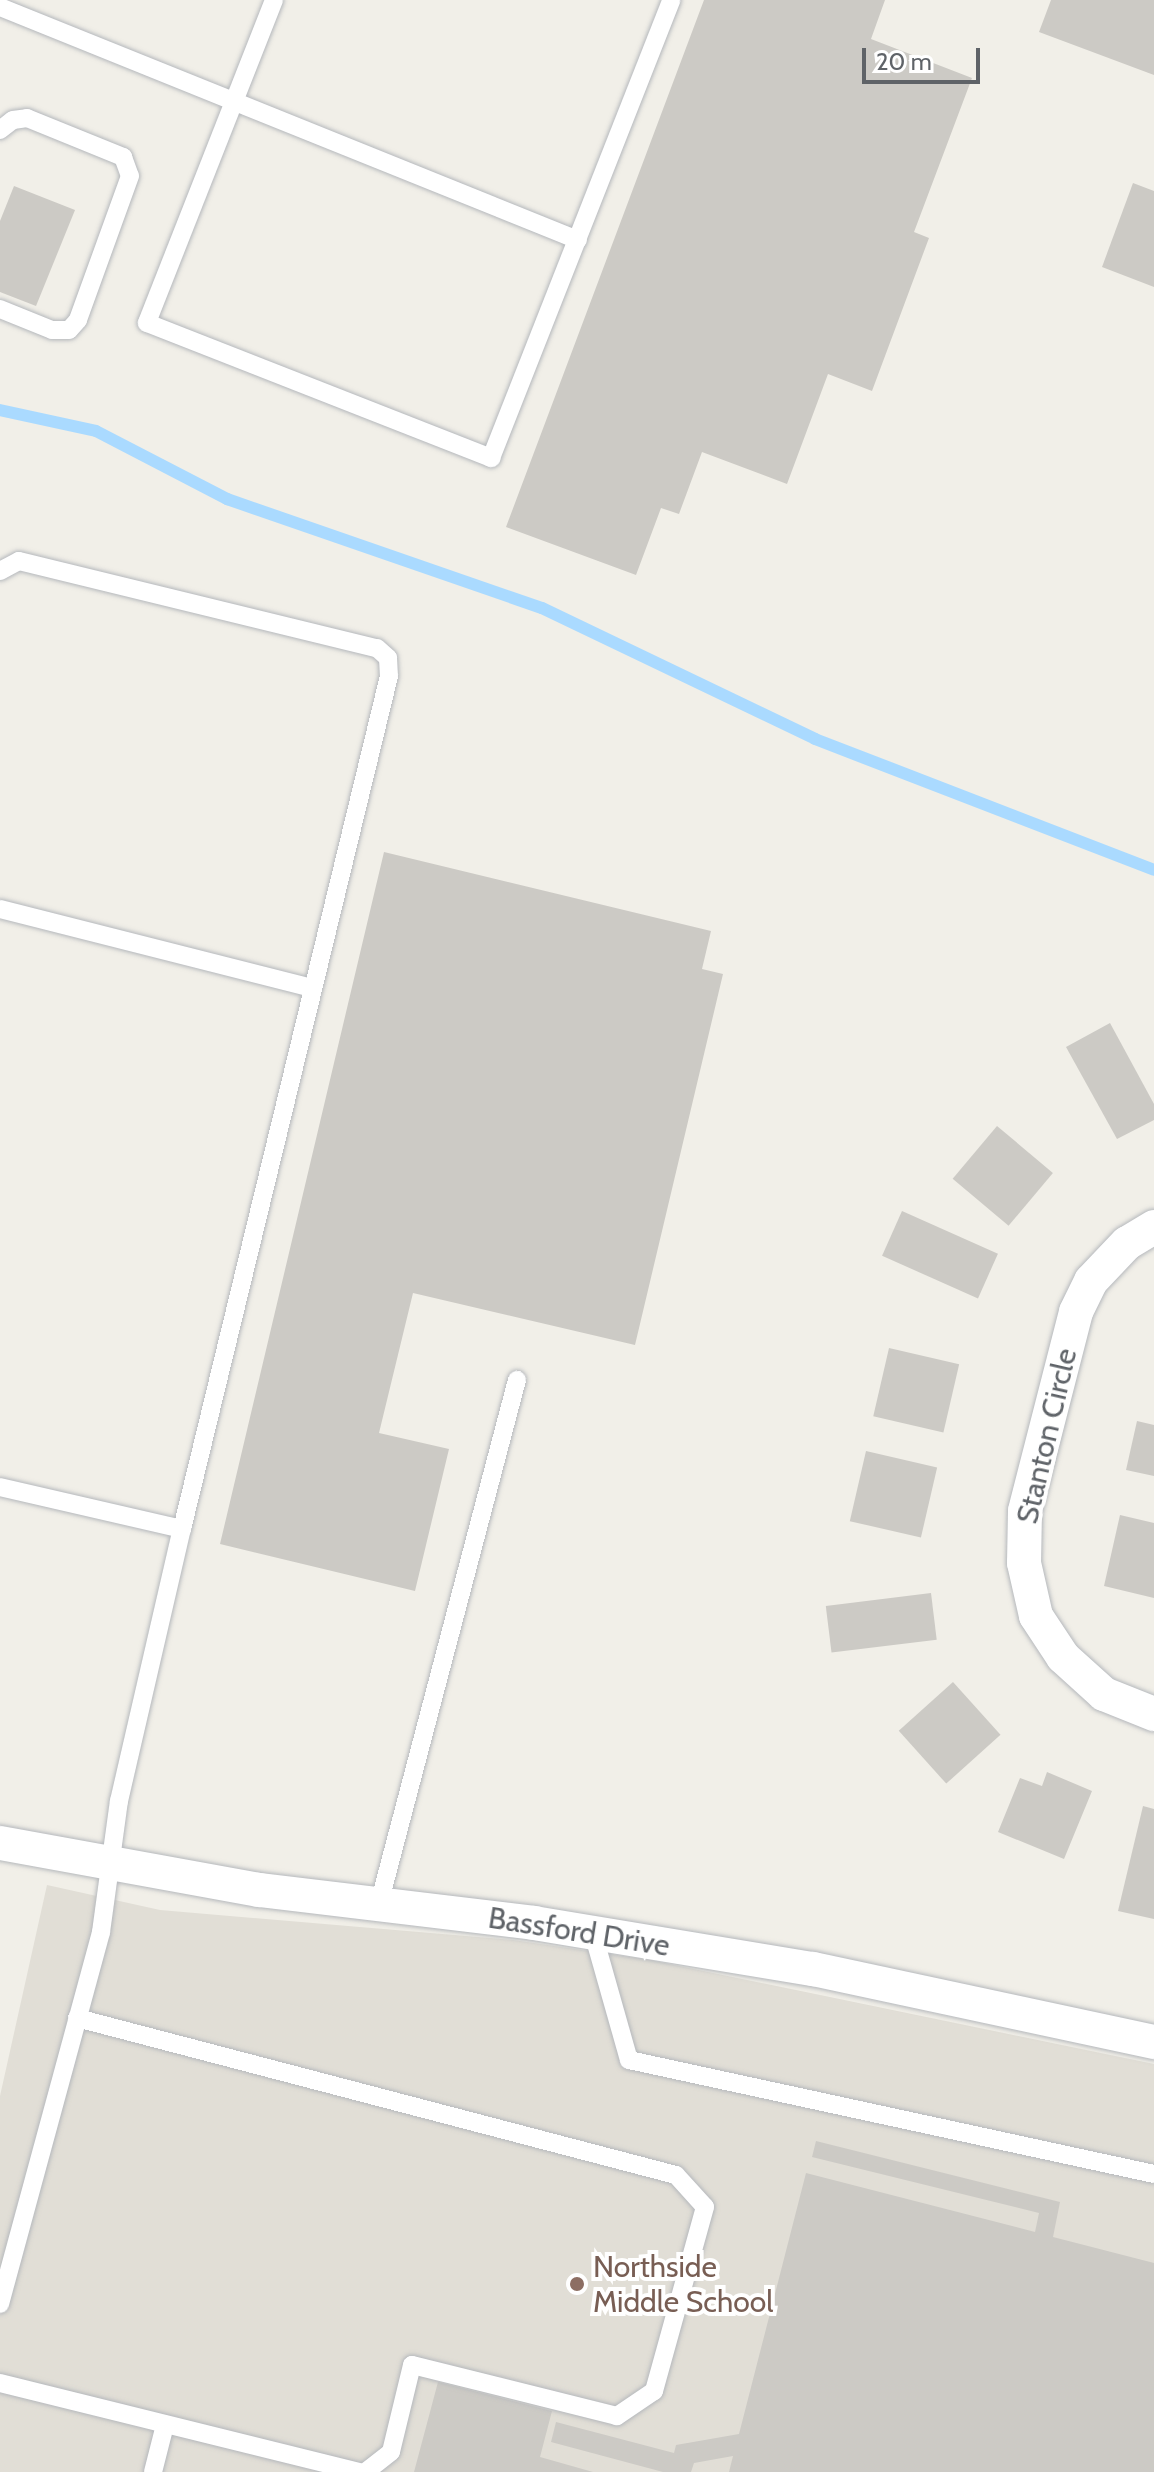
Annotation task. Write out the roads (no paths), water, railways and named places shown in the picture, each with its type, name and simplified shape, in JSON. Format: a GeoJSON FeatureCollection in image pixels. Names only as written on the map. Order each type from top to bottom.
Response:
{"type":"FeatureCollection","features":[{"type":"Feature","properties":{"kind":"street","name":"Stanton Circle"},"geometry":{"type":"LineString","coordinates":[[1154,1227],[1127,1243],[1091,1281],[1076,1312],[1025,1511],[1024,1563],[1036,1616],[1063,1657],[1104,1694],[1154,1714]]}},
{"type":"Feature","properties":{"kind":"street","name":"Bassford Drive"},"geometry":{"type":"LineString","coordinates":[[0,1843],[114,1867],[593,1933],[813,1969],[1154,2042]]}},
{"type":"Feature","properties":{"kind":"lane"},"geometry":{"type":"LineString","coordinates":[[274,0],[147,323],[491,458],[671,0]]}},
{"type":"Feature","properties":{"kind":"lane"},"geometry":{"type":"LineString","coordinates":[[0,7],[578,240]]}},
{"type":"Feature","properties":{"kind":"lane"},"geometry":{"type":"LineString","coordinates":[[0,130],[13,120],[27,118],[123,157],[130,176],[78,320],[69,330],[52,330],[0,309]]}},
{"type":"Feature","properties":{"kind":"lane"},"geometry":{"type":"LineString","coordinates":[[0,571],[19,561],[377,648],[388,658],[389,676],[119,1801],[114,1867],[0,2304]]}},
{"type":"Feature","properties":{"kind":"lane"},"geometry":{"type":"LineString","coordinates":[[0,909],[312,988]]}},
{"type":"Feature","properties":{"kind":"lane"},"geometry":{"type":"LineString","coordinates":[[379,1904],[517,1380]]}},
{"type":"Feature","properties":{"kind":"lane"},"geometry":{"type":"LineString","coordinates":[[0,1487],[182,1529]]}},
{"type":"Feature","properties":{"kind":"lane"},"geometry":{"type":"LineString","coordinates":[[593,1933],[629,2060],[1154,2174]]}},
{"type":"Feature","properties":{"kind":"lane"},"geometry":{"type":"LineString","coordinates":[[0,2383],[362,2472],[391,2452],[412,2365],[617,2416],[654,2391],[705,2207],[676,2175],[77,2018]]}},
{"type":"Feature","properties":{"kind":"lane"},"geometry":{"type":"LineString","coordinates":[[153,2472],[165,2425]]}},
{"type":"Feature","properties":{"kind":"waterway"},"geometry":{"type":"LineString","coordinates":[[0,410],[96,431],[227,499],[542,608],[815,739],[1154,870]]}},
{"type":"Feature","properties":{"kind":"place","name":"Northside Middle School"},"geometry":{"type":"Point","coordinates":[577,2284]}}]}
